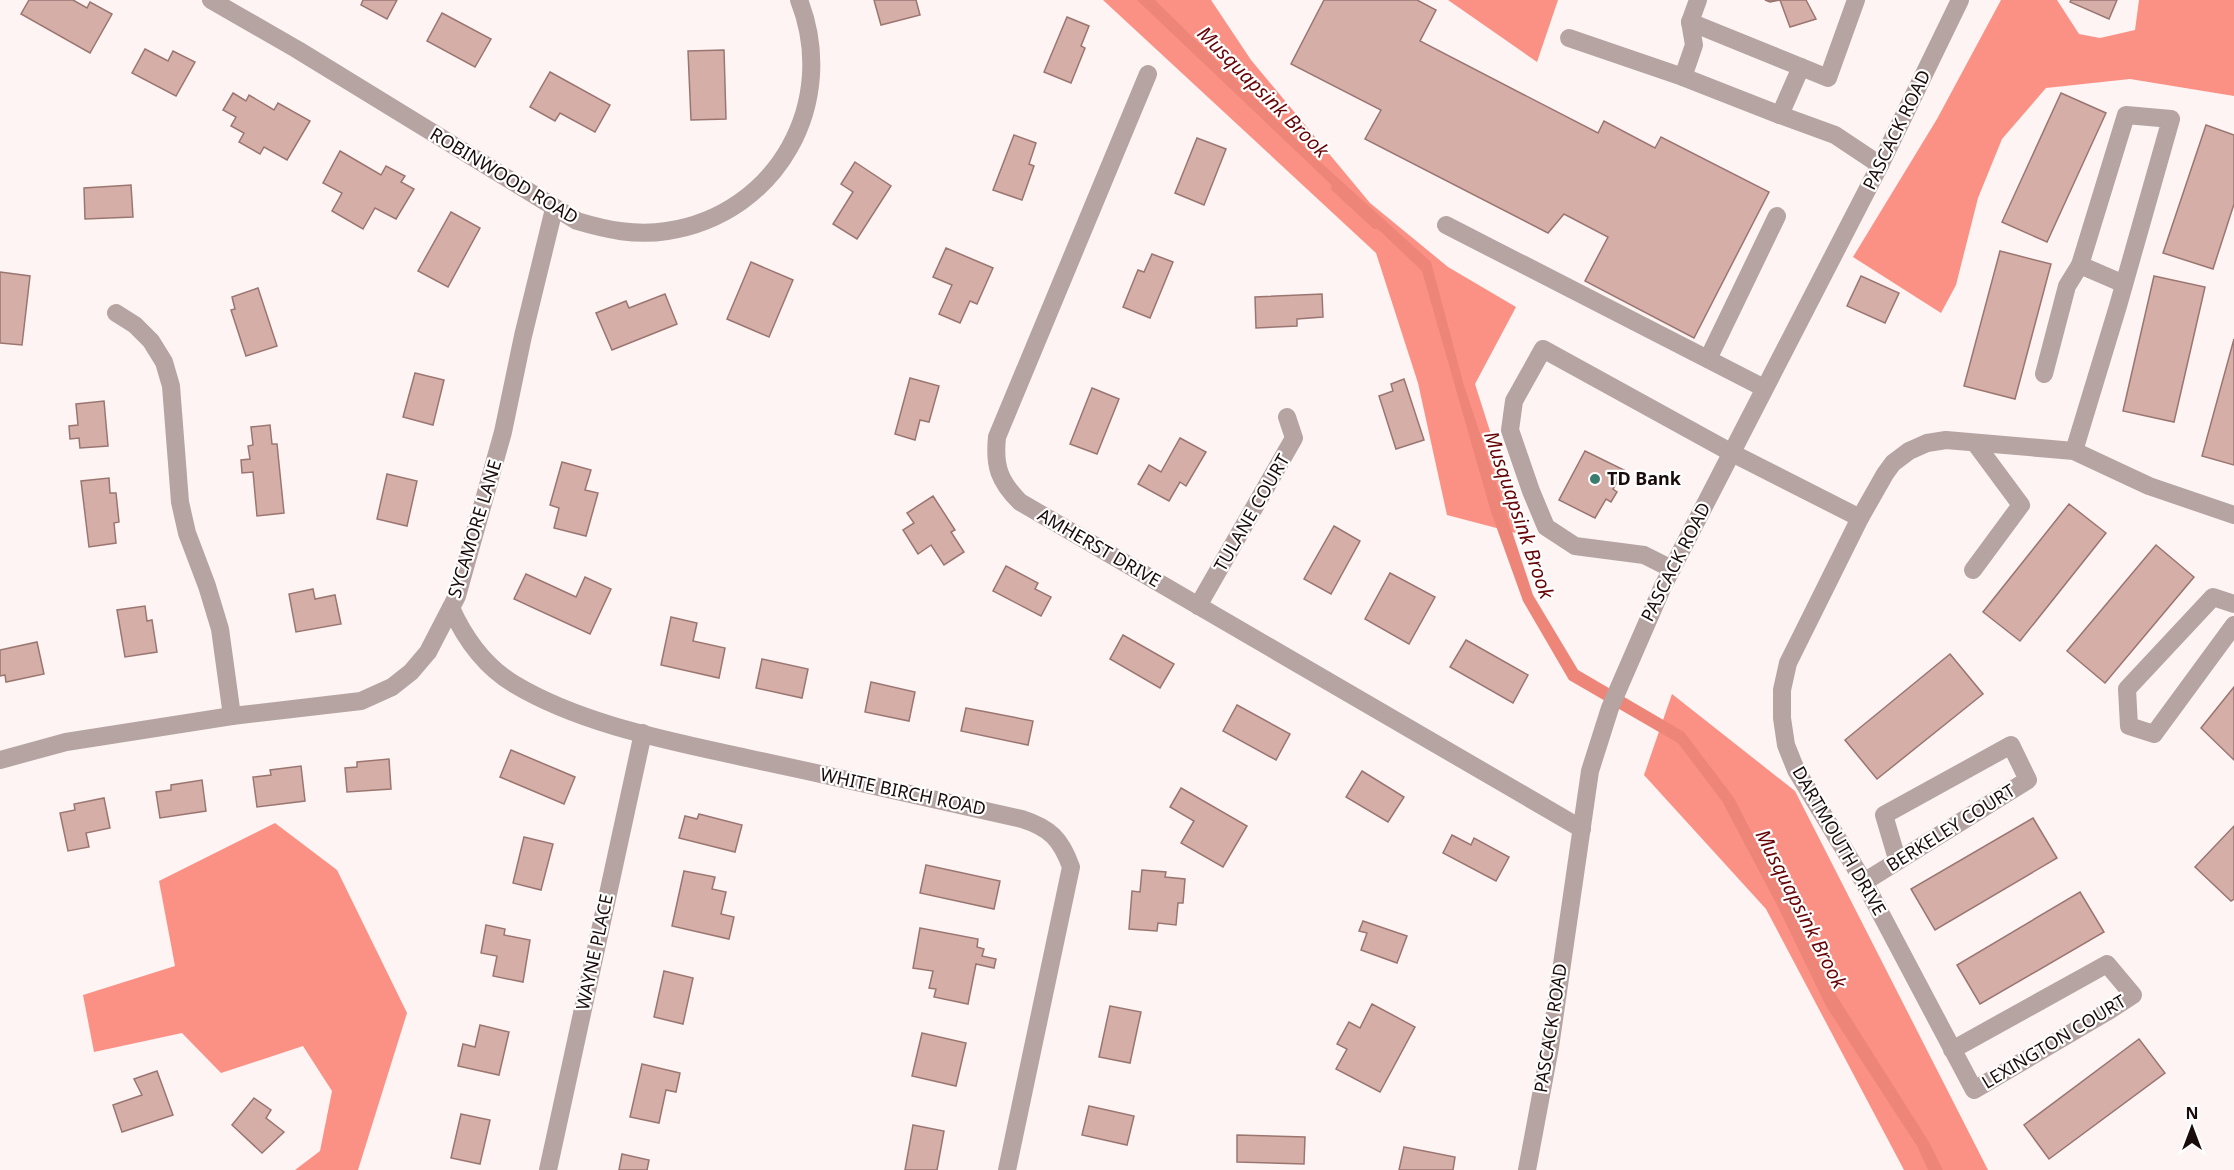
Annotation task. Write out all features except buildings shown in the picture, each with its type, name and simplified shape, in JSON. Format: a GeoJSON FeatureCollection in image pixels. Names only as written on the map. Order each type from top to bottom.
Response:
{"type":"FeatureCollection","features":[{"type":"Feature","properties":{"kind":"street","name":"ROBINWOOD ROAD"},"geometry":{"type":"LineString","coordinates":[[212,0],[298,50],[554,209],[577,221],[606,230],[637,233],[667,231],[694,225],[722,213],[746,199],[765,183],[783,160],[799,130],[808,104],[812,74],[812,46],[799,0]]}},
{"type":"Feature","properties":{"kind":"street"},"geometry":{"type":"LineString","coordinates":[[1683,77],[1695,45],[1690,22],[1698,0]]}},
{"type":"Feature","properties":{"kind":"street"},"geometry":{"type":"LineString","coordinates":[[1690,22],[1828,78],[1856,0]]}},
{"type":"Feature","properties":{"kind":"street","name":"PASCACK ROAD"},"geometry":{"type":"LineString","coordinates":[[1527,1170],[1550,1047],[1590,771],[1608,714],[1622,677],[1672,569],[1880,165],[1960,0]]}},
{"type":"Feature","properties":{"kind":"street"},"geometry":{"type":"LineString","coordinates":[[1569,38],[1683,77],[1835,135],[1880,165]]}},
{"type":"Feature","properties":{"kind":"street"},"geometry":{"type":"LineString","coordinates":[[1780,115],[1801,67]]}},
{"type":"Feature","properties":{"kind":"street","name":"AMHERST DRIVE"},"geometry":{"type":"LineString","coordinates":[[1148,74],[997,436],[995,456],[999,474],[1008,491],[1020,502],[1582,829]]}},
{"type":"Feature","properties":{"kind":"street"},"geometry":{"type":"LineString","coordinates":[[2044,374],[2067,286],[2080,265],[2126,115],[2171,119],[2074,451]]}},
{"type":"Feature","properties":{"kind":"street","name":"SYCAMORE LANE"},"geometry":{"type":"LineString","coordinates":[[0,760],[66,742],[232,716],[367,700],[392,687],[411,672],[428,652],[457,596],[503,432],[523,336],[554,209]]}},
{"type":"Feature","properties":{"kind":"street"},"geometry":{"type":"LineString","coordinates":[[1708,359],[1777,216]]}},
{"type":"Feature","properties":{"kind":"street"},"geometry":{"type":"LineString","coordinates":[[1446,225],[1764,388]]}},
{"type":"Feature","properties":{"kind":"street"},"geometry":{"type":"LineString","coordinates":[[2080,265],[2124,284]]}},
{"type":"Feature","properties":{"kind":"street"},"geometry":{"type":"LineString","coordinates":[[116,313],[135,325],[151,341],[164,362],[168,378],[180,502],[220,629],[232,716]]}},
{"type":"Feature","properties":{"kind":"street"},"geometry":{"type":"LineString","coordinates":[[1672,569],[1644,555],[1575,546],[1546,527],[1510,429],[1514,401],[1543,349],[1732,453],[1860,518]]}},
{"type":"Feature","properties":{"kind":"street","name":"TULANE COURT"},"geometry":{"type":"LineString","coordinates":[[1198,606],[1294,438],[1287,417]]}},
{"type":"Feature","properties":{"kind":"street","name":"DARTMOUTH DRIVE"},"geometry":{"type":"LineString","coordinates":[[1974,1090],[1864,882],[1796,770],[1786,745],[1782,718],[1782,690],[1788,663],[1860,518],[1885,474],[1893,463],[1909,451],[1927,443],[1946,440],[2074,451],[2149,486],[2234,515]]}},
{"type":"Feature","properties":{"kind":"street"},"geometry":{"type":"LineString","coordinates":[[1973,570],[2021,505],[1975,442]]}},
{"type":"Feature","properties":{"kind":"street"},"geometry":{"type":"LineString","coordinates":[[2234,604],[2213,597],[2127,689],[2128,726],[2154,734],[2234,625]]}},
{"type":"Feature","properties":{"kind":"street","name":"WHITE BIRCH ROAD"},"geometry":{"type":"LineString","coordinates":[[451,608],[460,629],[493,669],[514,684],[575,714],[643,733],[1022,819],[1038,824],[1053,834],[1065,849],[1071,867],[1007,1170]]}},
{"type":"Feature","properties":{"kind":"street","name":"WAYNE PLACE"},"geometry":{"type":"LineString","coordinates":[[548,1170],[643,733]]}},
{"type":"Feature","properties":{"kind":"street","name":"BERKELEY COURT"},"geometry":{"type":"LineString","coordinates":[[1864,882],[2028,780],[2011,745],[1884,815],[1897,859]]}},
{"type":"Feature","properties":{"kind":"street","name":"LEXINGTON COURT"},"geometry":{"type":"LineString","coordinates":[[1952,1050],[2107,964],[2133,995],[1974,1090]]}},
{"type":"Feature","properties":{"kind":"shaded area"},"geometry":{"type":"Polygon","coordinates":[[[1103,0],[1211,0],[1251,60],[1370,203],[1448,267],[1516,307],[1475,384],[1523,535],[1447,515],[1418,383],[1376,253],[1103,0]]]}},
{"type":"Feature","properties":{"kind":"shaded area"},"geometry":{"type":"Polygon","coordinates":[[[1137,0],[1155,0],[1308,151],[1431,262],[1463,382],[1533,595],[1578,670],[1684,732],[1734,798],[1831,987],[1929,1142],[1943,1170],[1928,1170],[1917,1146],[1826,1006],[1778,907],[1722,801],[1678,743],[1569,680],[1523,601],[1491,512],[1422,271],[1137,0]]]}},
{"type":"Feature","properties":{"kind":"shaded area"},"geometry":{"type":"Polygon","coordinates":[[[1448,0],[1558,0],[1537,62],[1448,0]]]}},
{"type":"Feature","properties":{"kind":"shaded area"},"geometry":{"type":"Polygon","coordinates":[[[2001,0],[2057,0],[2079,34],[2100,38],[2135,30],[2139,0],[2234,0],[2234,96],[2130,79],[2046,88],[2002,139],[1978,198],[1956,285],[1941,313],[1853,257],[1937,119],[2001,0]]]}},
{"type":"Feature","properties":{"kind":"shaded area"},"geometry":{"type":"Polygon","coordinates":[[[1672,694],[1795,791],[1988,1170],[1904,1170],[1766,909],[1644,775],[1672,694]]]}},
{"type":"Feature","properties":{"kind":"shaded area"},"geometry":{"type":"Polygon","coordinates":[[[275,823],[337,870],[407,1013],[358,1170],[295,1170],[320,1151],[332,1091],[303,1046],[221,1073],[182,1033],[94,1052],[83,995],[175,966],[159,881],[275,823]]]}},
{"type":"Feature","properties":{"kind":"waterway","name":"Musquapsink Brook"},"geometry":{"type":"LineString","coordinates":[[1334,188],[1375,226]]}},
{"type":"Feature","properties":{"kind":"place","name":"TD Bank"},"geometry":{"type":"Point","coordinates":[1595,479]}}]}
